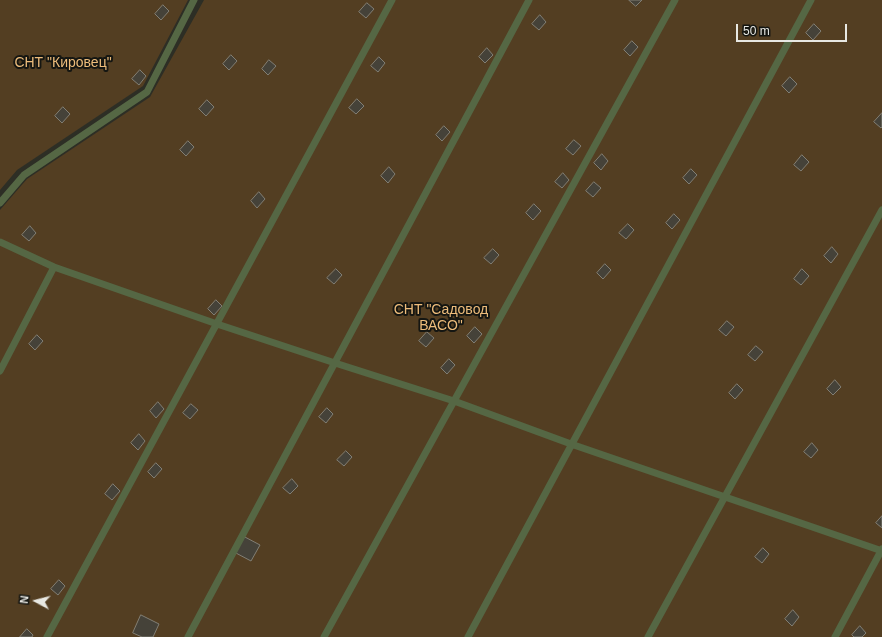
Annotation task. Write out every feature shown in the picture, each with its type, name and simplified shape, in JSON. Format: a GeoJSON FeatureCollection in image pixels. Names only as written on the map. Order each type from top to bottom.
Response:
{"type":"FeatureCollection","features":[{"type":"Feature","properties":{"kind":"lane"},"geometry":{"type":"LineString","coordinates":[[0,203],[24,175],[147,92],[194,0]]}},
{"type":"Feature","properties":{"kind":"lane"},"geometry":{"type":"LineString","coordinates":[[47,637],[392,0]]}},
{"type":"Feature","properties":{"kind":"lane"},"geometry":{"type":"LineString","coordinates":[[188,637],[529,0]]}},
{"type":"Feature","properties":{"kind":"lane"},"geometry":{"type":"LineString","coordinates":[[324,637],[675,0]]}},
{"type":"Feature","properties":{"kind":"lane"},"geometry":{"type":"LineString","coordinates":[[468,637],[812,0]]}},
{"type":"Feature","properties":{"kind":"lane"},"geometry":{"type":"LineString","coordinates":[[648,637],[882,210]]}},
{"type":"Feature","properties":{"kind":"lane"},"geometry":{"type":"LineString","coordinates":[[0,242],[54,267],[217,324],[454,401],[571,444],[882,550],[835,637]]}},
{"type":"Feature","properties":{"kind":"lane"},"geometry":{"type":"LineString","coordinates":[[0,371],[54,267]]}},
{"type":"Feature","properties":{"kind":"green space","name":"СНТ \"Кировец\""},"geometry":{"type":"Polygon","coordinates":[[[0,0],[188,0],[143,86],[17,170],[0,190],[0,0]]]}},
{"type":"Feature","properties":{"kind":"green space","name":"СНТ \"Садовод ВАСО\""},"geometry":{"type":"Polygon","coordinates":[[[204,0],[882,0],[882,637],[0,637],[0,210],[27,179],[150,97],[204,0]]]}},
{"type":"Feature","properties":{"kind":"building"},"geometry":{"type":"Polygon","coordinates":[[[629,0],[642,0],[636,6],[629,0]]]}},
{"type":"Feature","properties":{"kind":"building"},"geometry":{"type":"Polygon","coordinates":[[[367,3],[374,9],[366,18],[359,12],[367,3]]]}},
{"type":"Feature","properties":{"kind":"building"},"geometry":{"type":"Polygon","coordinates":[[[163,5],[169,11],[161,20],[155,14],[163,5]]]}},
{"type":"Feature","properties":{"kind":"building"},"geometry":{"type":"Polygon","coordinates":[[[540,15],[546,22],[539,30],[532,24],[540,15]]]}},
{"type":"Feature","properties":{"kind":"building"},"geometry":{"type":"Polygon","coordinates":[[[814,24],[821,31],[813,40],[806,33],[814,24]]]}},
{"type":"Feature","properties":{"kind":"building"},"geometry":{"type":"Polygon","coordinates":[[[632,41],[638,47],[630,56],[624,50],[632,41]]]}},
{"type":"Feature","properties":{"kind":"building"},"geometry":{"type":"Polygon","coordinates":[[[487,48],[493,55],[485,63],[479,57],[487,48]]]}},
{"type":"Feature","properties":{"kind":"building"},"geometry":{"type":"Polygon","coordinates":[[[231,55],[237,61],[229,70],[223,64],[231,55]]]}},
{"type":"Feature","properties":{"kind":"building"},"geometry":{"type":"Polygon","coordinates":[[[379,57],[385,63],[378,72],[371,66],[379,57]]]}},
{"type":"Feature","properties":{"kind":"building"},"geometry":{"type":"Polygon","coordinates":[[[269,60],[276,66],[268,75],[262,69],[269,60]]]}},
{"type":"Feature","properties":{"kind":"building"},"geometry":{"type":"Polygon","coordinates":[[[140,70],[146,76],[139,85],[132,79],[140,70]]]}},
{"type":"Feature","properties":{"kind":"building"},"geometry":{"type":"Polygon","coordinates":[[[790,77],[797,84],[789,93],[782,86],[790,77]]]}},
{"type":"Feature","properties":{"kind":"building"},"geometry":{"type":"Polygon","coordinates":[[[357,99],[364,106],[356,114],[349,108],[357,99]]]}},
{"type":"Feature","properties":{"kind":"building"},"geometry":{"type":"Polygon","coordinates":[[[207,100],[214,107],[206,116],[199,109],[207,100]]]}},
{"type":"Feature","properties":{"kind":"building"},"geometry":{"type":"Polygon","coordinates":[[[63,107],[70,114],[62,123],[55,116],[63,107]]]}},
{"type":"Feature","properties":{"kind":"building"},"geometry":{"type":"Polygon","coordinates":[[[882,113],[882,127],[881,128],[874,122],[882,113]]]}},
{"type":"Feature","properties":{"kind":"building"},"geometry":{"type":"Polygon","coordinates":[[[444,126],[450,132],[442,141],[436,135],[444,126]]]}},
{"type":"Feature","properties":{"kind":"building"},"geometry":{"type":"Polygon","coordinates":[[[574,140],[581,146],[573,155],[566,149],[574,140]]]}},
{"type":"Feature","properties":{"kind":"building"},"geometry":{"type":"Polygon","coordinates":[[[188,141],[194,147],[186,156],[180,150],[188,141]]]}},
{"type":"Feature","properties":{"kind":"building"},"geometry":{"type":"Polygon","coordinates":[[[602,154],[608,161],[601,170],[594,163],[602,154]]]}},
{"type":"Feature","properties":{"kind":"building"},"geometry":{"type":"Polygon","coordinates":[[[802,155],[809,162],[801,171],[794,165],[802,155]]]}},
{"type":"Feature","properties":{"kind":"building"},"geometry":{"type":"Polygon","coordinates":[[[389,167],[395,174],[388,183],[381,176],[389,167]]]}},
{"type":"Feature","properties":{"kind":"building"},"geometry":{"type":"Polygon","coordinates":[[[691,169],[697,175],[689,184],[683,178],[691,169]]]}},
{"type":"Feature","properties":{"kind":"building"},"geometry":{"type":"Polygon","coordinates":[[[563,173],[569,180],[562,188],[555,182],[563,173]]]}},
{"type":"Feature","properties":{"kind":"building"},"geometry":{"type":"Polygon","coordinates":[[[594,182],[601,188],[593,197],[586,191],[594,182]]]}},
{"type":"Feature","properties":{"kind":"building"},"geometry":{"type":"Polygon","coordinates":[[[259,192],[265,199],[257,208],[251,201],[259,192]]]}},
{"type":"Feature","properties":{"kind":"building"},"geometry":{"type":"Polygon","coordinates":[[[534,204],[541,211],[533,220],[526,213],[534,204]]]}},
{"type":"Feature","properties":{"kind":"building"},"geometry":{"type":"Polygon","coordinates":[[[674,214],[680,220],[672,229],[666,223],[674,214]]]}},
{"type":"Feature","properties":{"kind":"building"},"geometry":{"type":"Polygon","coordinates":[[[628,224],[634,230],[626,239],[619,233],[628,224]]]}},
{"type":"Feature","properties":{"kind":"building"},"geometry":{"type":"Polygon","coordinates":[[[30,226],[36,233],[29,241],[22,235],[30,226]]]}},
{"type":"Feature","properties":{"kind":"building"},"geometry":{"type":"Polygon","coordinates":[[[832,247],[838,254],[831,263],[824,256],[832,247]]]}},
{"type":"Feature","properties":{"kind":"building"},"geometry":{"type":"Polygon","coordinates":[[[493,249],[499,255],[491,264],[484,258],[493,249]]]}},
{"type":"Feature","properties":{"kind":"building"},"geometry":{"type":"Polygon","coordinates":[[[605,264],[611,270],[603,279],[597,273],[605,264]]]}},
{"type":"Feature","properties":{"kind":"building"},"geometry":{"type":"Polygon","coordinates":[[[336,269],[342,275],[334,284],[327,278],[336,269]]]}},
{"type":"Feature","properties":{"kind":"building"},"geometry":{"type":"Polygon","coordinates":[[[802,269],[809,276],[801,285],[794,279],[802,269]]]}},
{"type":"Feature","properties":{"kind":"building"},"geometry":{"type":"Polygon","coordinates":[[[216,300],[222,306],[214,315],[208,309],[216,300]]]}},
{"type":"Feature","properties":{"kind":"building"},"geometry":{"type":"Polygon","coordinates":[[[727,321],[734,327],[726,336],[719,330],[727,321]]]}},
{"type":"Feature","properties":{"kind":"building"},"geometry":{"type":"Polygon","coordinates":[[[475,327],[482,334],[474,343],[467,336],[475,327]]]}},
{"type":"Feature","properties":{"kind":"building"},"geometry":{"type":"Polygon","coordinates":[[[427,332],[434,338],[426,347],[419,341],[427,332]]]}},
{"type":"Feature","properties":{"kind":"building"},"geometry":{"type":"Polygon","coordinates":[[[37,335],[43,341],[35,350],[29,344],[37,335]]]}},
{"type":"Feature","properties":{"kind":"building"},"geometry":{"type":"Polygon","coordinates":[[[756,346],[763,352],[755,361],[748,355],[756,346]]]}},
{"type":"Feature","properties":{"kind":"building"},"geometry":{"type":"Polygon","coordinates":[[[449,359],[455,365],[447,374],[441,368],[449,359]]]}},
{"type":"Feature","properties":{"kind":"building"},"geometry":{"type":"Polygon","coordinates":[[[835,380],[841,387],[833,395],[827,389],[835,380]]]}},
{"type":"Feature","properties":{"kind":"building"},"geometry":{"type":"Polygon","coordinates":[[[737,384],[743,390],[735,399],[729,393],[737,384]]]}},
{"type":"Feature","properties":{"kind":"building"},"geometry":{"type":"Polygon","coordinates":[[[158,402],[164,409],[156,418],[150,411],[158,402]]]}},
{"type":"Feature","properties":{"kind":"building"},"geometry":{"type":"Polygon","coordinates":[[[191,404],[198,410],[190,419],[183,413],[191,404]]]}},
{"type":"Feature","properties":{"kind":"building"},"geometry":{"type":"Polygon","coordinates":[[[327,408],[333,414],[326,423],[319,417],[327,408]]]}},
{"type":"Feature","properties":{"kind":"building"},"geometry":{"type":"Polygon","coordinates":[[[139,434],[145,441],[138,450],[131,443],[139,434]]]}},
{"type":"Feature","properties":{"kind":"building"},"geometry":{"type":"Polygon","coordinates":[[[812,443],[818,450],[811,458],[804,452],[812,443]]]}},
{"type":"Feature","properties":{"kind":"building"},"geometry":{"type":"Polygon","coordinates":[[[346,451],[352,457],[344,466],[337,460],[346,451]]]}},
{"type":"Feature","properties":{"kind":"building"},"geometry":{"type":"Polygon","coordinates":[[[156,463],[162,469],[154,478],[148,472],[156,463]]]}},
{"type":"Feature","properties":{"kind":"building"},"geometry":{"type":"Polygon","coordinates":[[[292,479],[298,486],[290,494],[283,488],[292,479]]]}},
{"type":"Feature","properties":{"kind":"building"},"geometry":{"type":"Polygon","coordinates":[[[113,484],[120,491],[112,500],[105,494],[113,484]]]}},
{"type":"Feature","properties":{"kind":"building"},"geometry":{"type":"Polygon","coordinates":[[[882,516],[882,528],[876,523],[882,516]]]}},
{"type":"Feature","properties":{"kind":"building"},"geometry":{"type":"Polygon","coordinates":[[[243,536],[260,545],[251,561],[234,552],[243,536]]]}},
{"type":"Feature","properties":{"kind":"building"},"geometry":{"type":"Polygon","coordinates":[[[763,548],[769,554],[762,563],[755,557],[763,548]]]}},
{"type":"Feature","properties":{"kind":"building"},"geometry":{"type":"Polygon","coordinates":[[[59,580],[65,586],[58,595],[51,589],[59,580]]]}},
{"type":"Feature","properties":{"kind":"building"},"geometry":{"type":"Polygon","coordinates":[[[793,610],[799,617],[792,626],[785,619],[793,610]]]}},
{"type":"Feature","properties":{"kind":"building"},"geometry":{"type":"Polygon","coordinates":[[[141,615],[159,624],[153,637],[142,637],[133,633],[141,615]]]}},
{"type":"Feature","properties":{"kind":"building"},"geometry":{"type":"Polygon","coordinates":[[[860,626],[866,633],[862,637],[854,637],[852,635],[860,626]]]}},
{"type":"Feature","properties":{"kind":"building"},"geometry":{"type":"Polygon","coordinates":[[[27,629],[33,635],[32,637],[20,637],[27,629]]]}}]}
